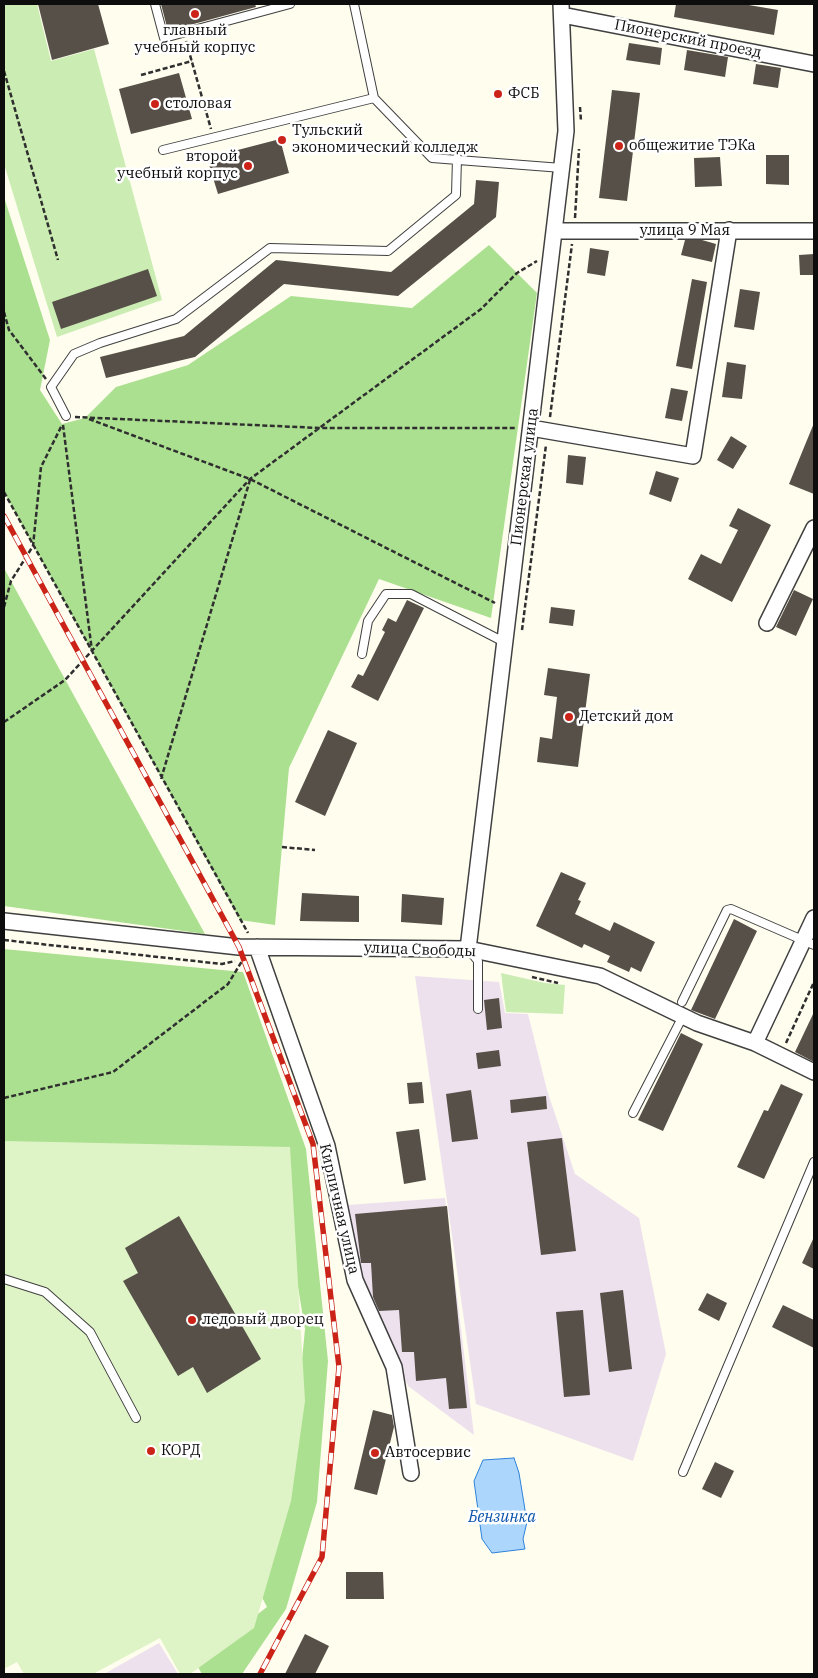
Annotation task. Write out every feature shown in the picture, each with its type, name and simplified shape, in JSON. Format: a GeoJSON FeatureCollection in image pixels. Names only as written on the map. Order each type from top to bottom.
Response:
{"type":"FeatureCollection","features":[{"type":"Feature","properties":{"kind":"street","name":"Пионерский проезд"},"geometry":{"type":"LineString","coordinates":[[561,10],[814,64]]}},
{"type":"Feature","properties":{"kind":"street","name":"Пионерская улица"},"geometry":{"type":"LineString","coordinates":[[468,949],[566,131],[561,10]]}},
{"type":"Feature","properties":{"kind":"street"},"geometry":{"type":"LineString","coordinates":[[531,428],[693,456],[729,230]]}},
{"type":"Feature","properties":{"kind":"street","name":"улица 9 Мая"},"geometry":{"type":"LineString","coordinates":[[555,231],[814,231]]}},
{"type":"Feature","properties":{"kind":"street"},"geometry":{"type":"LineString","coordinates":[[767,623],[814,528]]}},
{"type":"Feature","properties":{"kind":"street"},"geometry":{"type":"LineString","coordinates":[[755,1043],[809,943],[814,918]]}},
{"type":"Feature","properties":{"kind":"street","name":"улица Свободы"},"geometry":{"type":"LineString","coordinates":[[4,921],[257,947],[468,949],[600,976],[682,1009],[814,1072]]}},
{"type":"Feature","properties":{"kind":"street","name":"Кирпичная улица"},"geometry":{"type":"LineString","coordinates":[[257,947],[327,1146],[355,1280],[394,1367],[410,1473]]}},
{"type":"Feature","properties":{"kind":"lane"},"geometry":{"type":"LineString","coordinates":[[154,4],[164,38],[290,4]]}},
{"type":"Feature","properties":{"kind":"lane"},"geometry":{"type":"LineString","coordinates":[[354,4],[374,98],[432,158],[457,158],[562,168]]}},
{"type":"Feature","properties":{"kind":"lane"},"geometry":{"type":"LineString","coordinates":[[164,150],[374,98]]}},
{"type":"Feature","properties":{"kind":"lane"},"geometry":{"type":"LineString","coordinates":[[66,416],[51,387],[74,354],[100,343],[176,319],[270,248],[388,251],[456,195],[457,158]]}},
{"type":"Feature","properties":{"kind":"lane"},"geometry":{"type":"LineString","coordinates":[[362,654],[368,621],[386,594],[411,594],[504,642]]}},
{"type":"Feature","properties":{"kind":"lane"},"geometry":{"type":"LineString","coordinates":[[633,1113],[727,910],[731,909],[809,943]]}},
{"type":"Feature","properties":{"kind":"lane"},"geometry":{"type":"LineString","coordinates":[[468,949],[478,961],[478,1009]]}},
{"type":"Feature","properties":{"kind":"lane"},"geometry":{"type":"LineString","coordinates":[[684,1472],[814,1162]]}},
{"type":"Feature","properties":{"kind":"lane"},"geometry":{"type":"LineString","coordinates":[[4,1279],[45,1292],[90,1332],[136,1418]]}},
{"type":"Feature","properties":{"kind":"path"},"geometry":{"type":"LineString","coordinates":[[184,34],[214,138]]}},
{"type":"Feature","properties":{"kind":"path"},"geometry":{"type":"LineString","coordinates":[[141,75],[192,61]]}},
{"type":"Feature","properties":{"kind":"path"},"geometry":{"type":"LineString","coordinates":[[4,71],[58,260]]}},
{"type":"Feature","properties":{"kind":"path"},"geometry":{"type":"LineString","coordinates":[[4,722],[66,680],[250,479],[481,309],[517,273],[553,251]]}},
{"type":"Feature","properties":{"kind":"path"},"geometry":{"type":"LineString","coordinates":[[4,312],[9,330],[51,387]]}},
{"type":"Feature","properties":{"kind":"path"},"geometry":{"type":"LineString","coordinates":[[508,609],[250,479],[85,418],[320,428],[531,428]]}},
{"type":"Feature","properties":{"kind":"path"},"geometry":{"type":"LineString","coordinates":[[4,607],[11,581],[33,546],[41,467],[62,424],[93,652]]}},
{"type":"Feature","properties":{"kind":"path"},"geometry":{"type":"LineString","coordinates":[[161,778],[250,479]]}},
{"type":"Feature","properties":{"kind":"path"},"geometry":{"type":"LineString","coordinates":[[4,492],[161,778],[257,947]]}},
{"type":"Feature","properties":{"kind":"path"},"geometry":{"type":"LineString","coordinates":[[282,847],[315,850]]}},
{"type":"Feature","properties":{"kind":"path"},"geometry":{"type":"LineString","coordinates":[[4,940],[222,964],[243,959],[228,984],[113,1072],[4,1098]]}},
{"type":"Feature","properties":{"kind":"path"},"geometry":{"type":"LineString","coordinates":[[529,976],[546,982],[566,983]]}},
{"type":"Feature","properties":{"kind":"path"},"geometry":{"type":"LineString","coordinates":[[780,1056],[814,982]]}},
{"type":"Feature","properties":{"kind":"shaded area"},"geometry":{"type":"Polygon","coordinates":[[[415,976],[499,982],[505,1013],[528,1014],[547,1090],[575,1174],[639,1218],[666,1354],[633,1461],[476,1404],[415,976]]]}},
{"type":"Feature","properties":{"kind":"shaded area"},"geometry":{"type":"Polygon","coordinates":[[[445,1198],[474,1435],[408,1386],[356,1275],[347,1205],[445,1198]]]}},
{"type":"Feature","properties":{"kind":"shaded area"},"geometry":{"type":"Polygon","coordinates":[[[159,1643],[178,1674],[104,1674],[159,1643]]]}},
{"type":"Feature","properties":{"kind":"green space"},"geometry":{"type":"Polygon","coordinates":[[[4,4],[37,4],[51,61],[94,49],[162,300],[57,337],[4,164],[4,4]]]}},
{"type":"Feature","properties":{"kind":"green space"},"geometry":{"type":"Polygon","coordinates":[[[4,197],[50,340],[40,390],[62,424],[85,418],[116,387],[188,365],[291,296],[412,308],[489,245],[537,293],[491,618],[379,579],[289,768],[275,925],[240,920],[4,492],[4,197]]]}},
{"type":"Feature","properties":{"kind":"green space"},"geometry":{"type":"Polygon","coordinates":[[[4,568],[11,581],[205,934],[4,906],[4,568]]]}},
{"type":"Feature","properties":{"kind":"green space"},"geometry":{"type":"Polygon","coordinates":[[[4,949],[243,972],[306,1149],[328,1361],[317,1502],[286,1609],[242,1674],[202,1674],[195,1662],[267,1607],[239,1553],[290,1483],[305,1329],[289,1234],[4,1299],[4,949]]]}},
{"type":"Feature","properties":{"kind":"green space"},"geometry":{"type":"Polygon","coordinates":[[[501,973],[545,983],[565,985],[563,1014],[506,1012],[501,973]]]}},
{"type":"Feature","properties":{"kind":"green space","name":"КОРД"},"geometry":{"type":"Polygon","coordinates":[[[4,1141],[290,1147],[305,1401],[291,1501],[254,1628],[190,1674],[180,1674],[160,1638],[93,1674],[24,1674],[17,1662],[4,1669],[4,1141]]]}},
{"type":"Feature","properties":{"kind":"water","name":"Бензинка"},"geometry":{"type":"Polygon","coordinates":[[[514,1458],[519,1473],[527,1522],[523,1539],[525,1549],[492,1553],[482,1539],[474,1481],[483,1460],[514,1458]]]}},
{"type":"Feature","properties":{"kind":"building"},"geometry":{"type":"Polygon","coordinates":[[[38,4],[98,4],[109,44],[52,60],[38,4]]]}},
{"type":"Feature","properties":{"kind":"building","name":"главный учебный корпус"},"geometry":{"type":"Polygon","coordinates":[[[161,4],[255,4],[256,7],[168,31],[161,4]]]}},
{"type":"Feature","properties":{"kind":"building"},"geometry":{"type":"Polygon","coordinates":[[[676,4],[743,4],[778,10],[774,35],[674,17],[676,4]]]}},
{"type":"Feature","properties":{"kind":"building"},"geometry":{"type":"Polygon","coordinates":[[[629,43],[662,48],[660,65],[626,60],[629,43]]]}},
{"type":"Feature","properties":{"kind":"building"},"geometry":{"type":"Polygon","coordinates":[[[687,50],[728,57],[725,77],[684,70],[687,50]]]}},
{"type":"Feature","properties":{"kind":"building"},"geometry":{"type":"Polygon","coordinates":[[[756,64],[781,68],[778,88],[753,84],[756,64]]]}},
{"type":"Feature","properties":{"kind":"building","name":"столовая"},"geometry":{"type":"Polygon","coordinates":[[[179,73],[192,119],[131,134],[119,89],[179,73]]]}},
{"type":"Feature","properties":{"kind":"building","name":"общежитие ТЭКа"},"geometry":{"type":"Polygon","coordinates":[[[612,90],[640,93],[627,201],[599,198],[612,90]]]}},
{"type":"Feature","properties":{"kind":"building","name":"второй учебный корпус"},"geometry":{"type":"Polygon","coordinates":[[[280,139],[289,173],[218,194],[207,158],[280,139]]]}},
{"type":"Feature","properties":{"kind":"building"},"geometry":{"type":"Polygon","coordinates":[[[766,155],[789,155],[789,185],[766,184],[766,155]]]}},
{"type":"Feature","properties":{"kind":"building"},"geometry":{"type":"Polygon","coordinates":[[[720,157],[722,186],[695,187],[694,158],[720,157]]]}},
{"type":"Feature","properties":{"kind":"building"},"geometry":{"type":"Polygon","coordinates":[[[476,180],[499,182],[496,217],[398,296],[284,284],[195,357],[106,378],[100,357],[184,336],[276,260],[391,272],[474,204],[476,180]]]}},
{"type":"Feature","properties":{"kind":"building"},"geometry":{"type":"Polygon","coordinates":[[[685,240],[702,240],[716,244],[712,262],[681,255],[685,240]]]}},
{"type":"Feature","properties":{"kind":"building"},"geometry":{"type":"Polygon","coordinates":[[[590,248],[609,251],[605,276],[587,273],[590,248]]]}},
{"type":"Feature","properties":{"kind":"building"},"geometry":{"type":"Polygon","coordinates":[[[814,254],[814,275],[800,275],[799,255],[814,254]]]}},
{"type":"Feature","properties":{"kind":"building"},"geometry":{"type":"Polygon","coordinates":[[[148,269],[157,296],[61,329],[52,302],[148,269]]]}},
{"type":"Feature","properties":{"kind":"building"},"geometry":{"type":"Polygon","coordinates":[[[692,279],[707,282],[692,369],[676,366],[692,279]]]}},
{"type":"Feature","properties":{"kind":"building"},"geometry":{"type":"Polygon","coordinates":[[[740,289],[760,292],[754,330],[734,327],[740,289]]]}},
{"type":"Feature","properties":{"kind":"building"},"geometry":{"type":"Polygon","coordinates":[[[727,362],[746,365],[742,399],[722,397],[727,362]]]}},
{"type":"Feature","properties":{"kind":"building"},"geometry":{"type":"Polygon","coordinates":[[[671,388],[688,391],[682,421],[665,418],[671,388]]]}},
{"type":"Feature","properties":{"kind":"building"},"geometry":{"type":"Polygon","coordinates":[[[814,423],[814,494],[789,484],[814,423]]]}},
{"type":"Feature","properties":{"kind":"building"},"geometry":{"type":"Polygon","coordinates":[[[731,436],[747,446],[733,469],[717,460],[731,436]]]}},
{"type":"Feature","properties":{"kind":"building"},"geometry":{"type":"Polygon","coordinates":[[[568,455],[586,457],[583,485],[566,483],[568,455]]]}},
{"type":"Feature","properties":{"kind":"building"},"geometry":{"type":"Polygon","coordinates":[[[656,471],[679,478],[671,502],[649,494],[656,471]]]}},
{"type":"Feature","properties":{"kind":"building"},"geometry":{"type":"Polygon","coordinates":[[[738,508],[771,525],[732,602],[688,579],[701,554],[721,564],[738,530],[729,526],[738,508]]]}},
{"type":"Feature","properties":{"kind":"building"},"geometry":{"type":"Polygon","coordinates":[[[794,590],[813,599],[796,636],[776,627],[794,590]]]}},
{"type":"Feature","properties":{"kind":"building"},"geometry":{"type":"Polygon","coordinates":[[[407,600],[424,608],[378,701],[351,687],[358,674],[363,676],[385,632],[382,630],[388,618],[396,622],[407,600]]]}},
{"type":"Feature","properties":{"kind":"building"},"geometry":{"type":"Polygon","coordinates":[[[551,607],[575,610],[573,626],[549,623],[551,607]]]}},
{"type":"Feature","properties":{"kind":"building","name":"Детский дом"},"geometry":{"type":"Polygon","coordinates":[[[548,668],[590,674],[578,767],[537,762],[540,737],[552,739],[557,697],[544,695],[548,668]]]}},
{"type":"Feature","properties":{"kind":"building"},"geometry":{"type":"Polygon","coordinates":[[[328,730],[357,743],[325,816],[295,802],[328,730]]]}},
{"type":"Feature","properties":{"kind":"building"},"geometry":{"type":"Polygon","coordinates":[[[561,872],[586,883],[578,900],[581,901],[575,914],[610,931],[614,922],[655,942],[641,972],[631,967],[629,972],[607,962],[610,956],[584,944],[582,948],[536,926],[561,872]]]}},
{"type":"Feature","properties":{"kind":"building"},"geometry":{"type":"Polygon","coordinates":[[[302,893],[359,896],[359,922],[300,921],[302,893]]]}},
{"type":"Feature","properties":{"kind":"building"},"geometry":{"type":"Polygon","coordinates":[[[402,894],[444,898],[442,925],[401,922],[402,894]]]}},
{"type":"Feature","properties":{"kind":"building"},"geometry":{"type":"Polygon","coordinates":[[[734,919],[757,931],[715,1019],[691,1010],[734,919]]]}},
{"type":"Feature","properties":{"kind":"building"},"geometry":{"type":"Polygon","coordinates":[[[499,998],[502,1028],[487,1030],[484,1000],[499,998]]]}},
{"type":"Feature","properties":{"kind":"building"},"geometry":{"type":"Polygon","coordinates":[[[814,1012],[814,1062],[795,1052],[814,1012]]]}},
{"type":"Feature","properties":{"kind":"building"},"geometry":{"type":"Polygon","coordinates":[[[681,1033],[703,1044],[663,1131],[638,1120],[681,1033]]]}},
{"type":"Feature","properties":{"kind":"building"},"geometry":{"type":"Polygon","coordinates":[[[499,1050],[501,1066],[478,1069],[476,1053],[499,1050]]]}},
{"type":"Feature","properties":{"kind":"building"},"geometry":{"type":"Polygon","coordinates":[[[422,1082],[424,1103],[409,1104],[407,1083],[422,1082]]]}},
{"type":"Feature","properties":{"kind":"building"},"geometry":{"type":"Polygon","coordinates":[[[781,1084],[803,1094],[764,1179],[737,1167],[764,1110],[768,1111],[781,1084]]]}},
{"type":"Feature","properties":{"kind":"building"},"geometry":{"type":"Polygon","coordinates":[[[471,1090],[478,1139],[452,1142],[446,1094],[471,1090]]]}},
{"type":"Feature","properties":{"kind":"building"},"geometry":{"type":"Polygon","coordinates":[[[546,1096],[547,1109],[511,1113],[510,1100],[546,1096]]]}},
{"type":"Feature","properties":{"kind":"building"},"geometry":{"type":"Polygon","coordinates":[[[419,1129],[426,1180],[404,1184],[396,1132],[419,1129]]]}},
{"type":"Feature","properties":{"kind":"building"},"geometry":{"type":"Polygon","coordinates":[[[562,1138],[576,1251],[541,1255],[527,1142],[562,1138]]]}},
{"type":"Feature","properties":{"kind":"building"},"geometry":{"type":"Polygon","coordinates":[[[447,1206],[467,1408],[449,1409],[446,1378],[416,1381],[414,1352],[402,1352],[399,1310],[379,1311],[373,1297],[371,1263],[361,1263],[355,1214],[447,1206]]]}},
{"type":"Feature","properties":{"kind":"building","name":"ледовый дворец"},"geometry":{"type":"Polygon","coordinates":[[[179,1216],[261,1359],[207,1393],[193,1367],[178,1376],[123,1281],[138,1273],[125,1248],[179,1216]]]}},
{"type":"Feature","properties":{"kind":"building"},"geometry":{"type":"Polygon","coordinates":[[[814,1237],[814,1269],[802,1263],[814,1237]]]}},
{"type":"Feature","properties":{"kind":"building"},"geometry":{"type":"Polygon","coordinates":[[[623,1290],[632,1369],[609,1372],[600,1293],[623,1290]]]}},
{"type":"Feature","properties":{"kind":"building"},"geometry":{"type":"Polygon","coordinates":[[[707,1293],[727,1303],[719,1321],[698,1310],[707,1293]]]}},
{"type":"Feature","properties":{"kind":"building"},"geometry":{"type":"Polygon","coordinates":[[[783,1305],[814,1320],[814,1348],[772,1327],[783,1305]]]}},
{"type":"Feature","properties":{"kind":"building"},"geometry":{"type":"Polygon","coordinates":[[[583,1310],[590,1395],[564,1397],[556,1312],[583,1310]]]}},
{"type":"Feature","properties":{"kind":"building","name":"Автосервис"},"geometry":{"type":"Polygon","coordinates":[[[373,1410],[392,1415],[394,1427],[377,1495],[354,1489],[373,1410]]]}},
{"type":"Feature","properties":{"kind":"building"},"geometry":{"type":"Polygon","coordinates":[[[715,1462],[734,1471],[721,1498],[702,1489],[715,1462]]]}},
{"type":"Feature","properties":{"kind":"building"},"geometry":{"type":"Polygon","coordinates":[[[346,1572],[383,1572],[384,1599],[346,1599],[346,1572]]]}},
{"type":"Feature","properties":{"kind":"building"},"geometry":{"type":"Polygon","coordinates":[[[305,1634],[329,1646],[315,1674],[285,1674],[305,1634]]]}},
{"type":"Feature","properties":{"kind":"railway"},"geometry":{"type":"LineString","coordinates":[[4,516],[239,947],[313,1144],[339,1367],[322,1557],[260,1674]]}},
{"type":"Feature","properties":{"kind":"place","name":"главный учебный корпус"},"geometry":{"type":"Point","coordinates":[195,14]}},
{"type":"Feature","properties":{"kind":"place","name":"ФСБ"},"geometry":{"type":"Point","coordinates":[498,94]}},
{"type":"Feature","properties":{"kind":"place","name":"столовая"},"geometry":{"type":"Point","coordinates":[155,104]}},
{"type":"Feature","properties":{"kind":"place","name":"Тульский экономический колледж"},"geometry":{"type":"Point","coordinates":[282,140]}},
{"type":"Feature","properties":{"kind":"place","name":"общежитие ТЭКа"},"geometry":{"type":"Point","coordinates":[619,146]}},
{"type":"Feature","properties":{"kind":"place","name":"второй учебный корпус"},"geometry":{"type":"Point","coordinates":[248,166]}},
{"type":"Feature","properties":{"kind":"place","name":"Детский дом"},"geometry":{"type":"Point","coordinates":[569,717]}},
{"type":"Feature","properties":{"kind":"place","name":"ледовый дворец"},"geometry":{"type":"Point","coordinates":[192,1320]}},
{"type":"Feature","properties":{"kind":"place","name":"КОРД"},"geometry":{"type":"Point","coordinates":[151,1451]}},
{"type":"Feature","properties":{"kind":"place","name":"Автосервис"},"geometry":{"type":"Point","coordinates":[375,1453]}}]}
